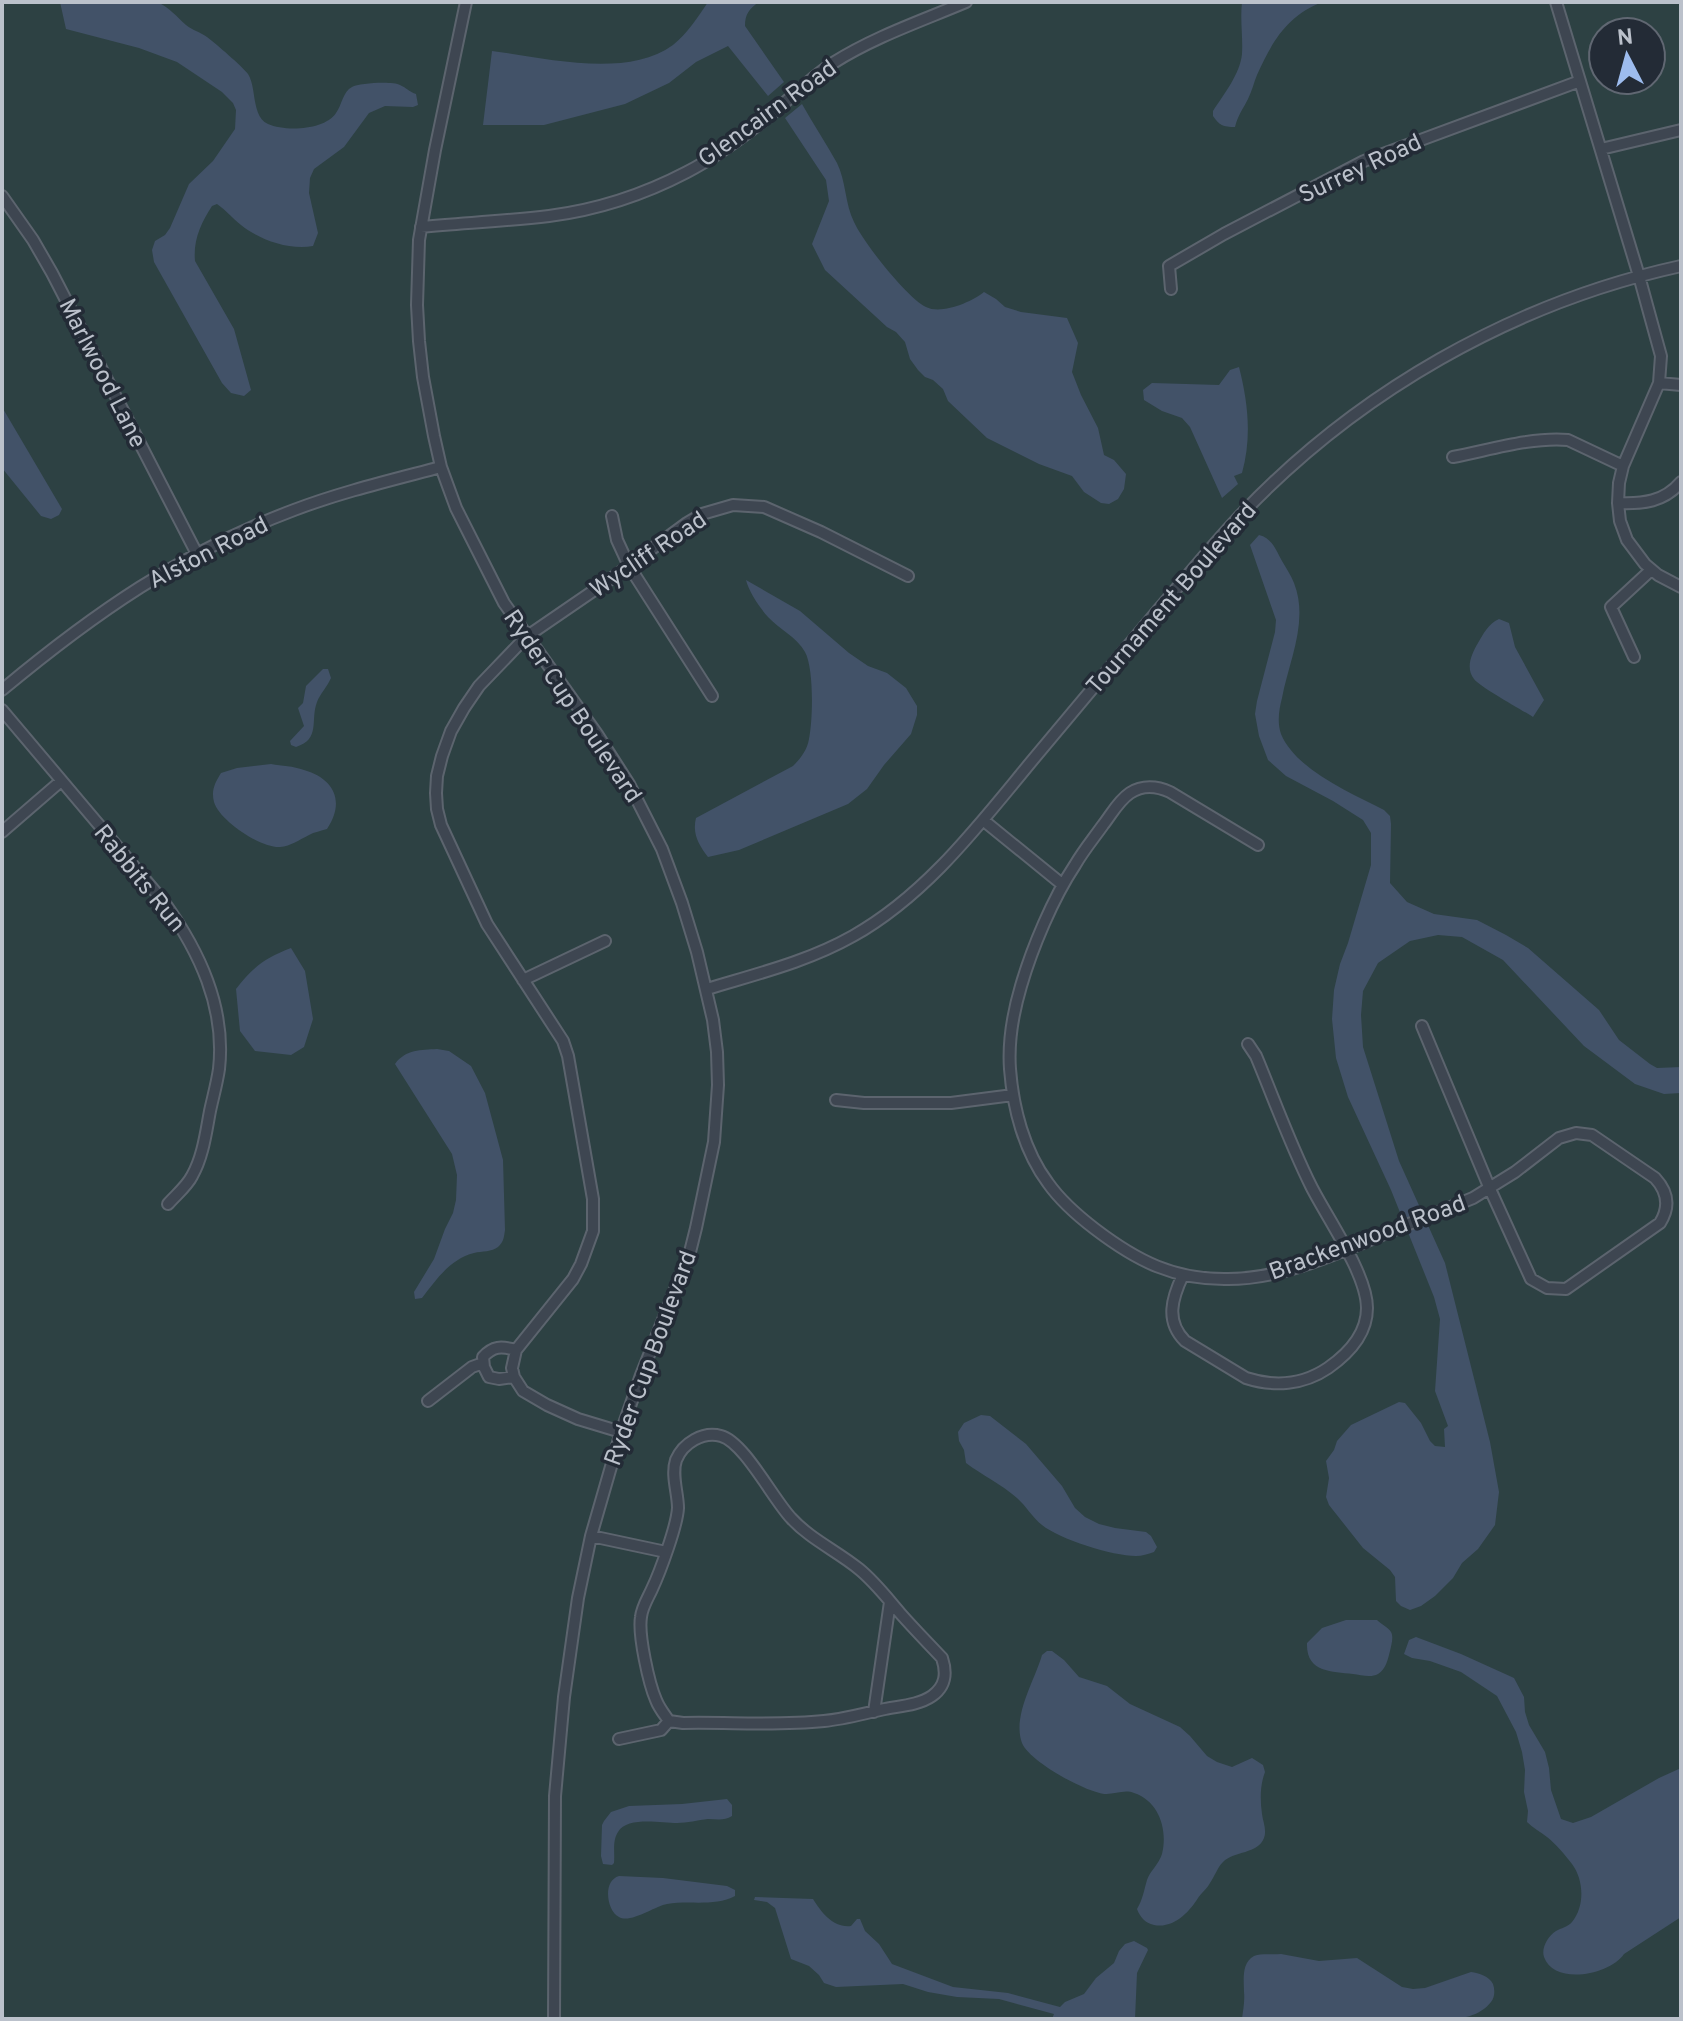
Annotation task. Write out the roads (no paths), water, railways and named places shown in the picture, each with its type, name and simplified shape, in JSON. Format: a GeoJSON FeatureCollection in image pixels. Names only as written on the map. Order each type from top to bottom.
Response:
{"type":"FeatureCollection","features":[{"type":"Feature","properties":{"kind":"street","name":"Ryder Cup Boulevard"},"geometry":{"type":"LineString","coordinates":[[466,2],[419,240],[419,341],[425,392],[441,467],[456,508],[504,603],[597,734],[649,820],[662,849],[682,903],[707,989],[713,1020],[718,1085],[707,1179],[690,1252],[621,1432],[591,1536],[577,1609],[557,1768],[554,2019]]}},
{"type":"Feature","properties":{"kind":"street","name":"Glencairn Road"},"geometry":{"type":"LineString","coordinates":[[421,227],[558,214],[610,202],[655,186],[695,167],[734,143],[806,83],[852,52],[966,2]]}},
{"type":"Feature","properties":{"kind":"street"},"geometry":{"type":"LineString","coordinates":[[1556,2],[1661,356],[1659,383],[1623,466],[1619,483],[1620,521],[1627,540],[1638,556],[1651,570],[1681,587]]}},
{"type":"Feature","properties":{"kind":"street","name":"Surrey Road"},"geometry":{"type":"LineString","coordinates":[[1171,289],[1169,266],[1364,161],[1580,81]]}},
{"type":"Feature","properties":{"kind":"street"},"geometry":{"type":"LineString","coordinates":[[1601,149],[1681,130]]}},
{"type":"Feature","properties":{"kind":"street","name":"Marlwood Lane"},"geometry":{"type":"LineString","coordinates":[[2,196],[52,273],[197,554]]}},
{"type":"Feature","properties":{"kind":"street","name":"Tournament Boulevard"},"geometry":{"type":"LineString","coordinates":[[707,989],[822,952],[883,917],[911,895],[983,820],[1236,521],[1311,448],[1398,384],[1461,348],[1537,311],[1639,276],[1681,266]]}},
{"type":"Feature","properties":{"kind":"street"},"geometry":{"type":"LineString","coordinates":[[1659,383],[1681,385]]}},
{"type":"Feature","properties":{"kind":"street"},"geometry":{"type":"LineString","coordinates":[[1453,457],[1559,439],[1568,440],[1623,466]]}},
{"type":"Feature","properties":{"kind":"street","name":"Alston Road"},"geometry":{"type":"LineString","coordinates":[[2,690],[110,606],[197,554],[296,509],[441,467]]}},
{"type":"Feature","properties":{"kind":"street"},"geometry":{"type":"LineString","coordinates":[[1618,503],[1644,503],[1662,498],[1681,482]]}},
{"type":"Feature","properties":{"kind":"street","name":"Wycliff Road"},"geometry":{"type":"LineString","coordinates":[[516,1350],[573,1279],[590,1241],[593,1199],[568,1056],[555,1026],[487,924],[441,825],[437,809],[437,776],[451,731],[479,686],[526,637],[702,514],[726,507],[764,507],[908,576]]}},
{"type":"Feature","properties":{"kind":"street"},"geometry":{"type":"LineString","coordinates":[[612,516],[617,540],[629,566],[712,696]]}},
{"type":"Feature","properties":{"kind":"street"},"geometry":{"type":"LineString","coordinates":[[1634,657],[1611,607],[1651,570]]}},
{"type":"Feature","properties":{"kind":"street","name":"Rabbits Run"},"geometry":{"type":"LineString","coordinates":[[2,710],[164,902],[182,927],[206,975],[219,1028],[219,1069],[202,1149],[192,1177],[168,1204]]}},
{"type":"Feature","properties":{"kind":"street"},"geometry":{"type":"LineString","coordinates":[[2,832],[61,781]]}},
{"type":"Feature","properties":{"kind":"street","name":"Brackenwood Road"},"geometry":{"type":"LineString","coordinates":[[1258,845],[1170,792],[1145,787],[1122,800],[1074,865],[1044,925],[1021,984],[1010,1040],[1013,1095],[1024,1135],[1047,1183],[1087,1222],[1123,1248],[1166,1271],[1210,1279],[1257,1277],[1294,1269],[1490,1189]]}},
{"type":"Feature","properties":{"kind":"street"},"geometry":{"type":"LineString","coordinates":[[983,820],[1063,885]]}},
{"type":"Feature","properties":{"kind":"street"},"geometry":{"type":"LineString","coordinates":[[523,980],[605,941]]}},
{"type":"Feature","properties":{"kind":"street"},"geometry":{"type":"LineString","coordinates":[[1422,1026],[1490,1189],[1531,1279],[1539,1285],[1566,1289],[1660,1223],[1667,1208],[1665,1191],[1655,1178],[1592,1135],[1584,1133],[1559,1138],[1490,1189]]}},
{"type":"Feature","properties":{"kind":"street"},"geometry":{"type":"LineString","coordinates":[[1183,1275],[1171,1310],[1175,1327],[1185,1341],[1246,1378],[1275,1384],[1313,1376],[1336,1362],[1356,1341],[1364,1326],[1366,1293],[1360,1276],[1310,1184],[1256,1056],[1248,1044]]}},
{"type":"Feature","properties":{"kind":"street"},"geometry":{"type":"LineString","coordinates":[[836,1100],[951,1103],[1013,1095]]}},
{"type":"Feature","properties":{"kind":"street"},"geometry":{"type":"LineString","coordinates":[[514,1377],[489,1377],[483,1357],[492,1348],[516,1350],[513,1358],[514,1377],[523,1391],[578,1419],[621,1432]]}},
{"type":"Feature","properties":{"kind":"street"},"geometry":{"type":"LineString","coordinates":[[428,1401],[472,1367],[483,1363]]}},
{"type":"Feature","properties":{"kind":"street"},"geometry":{"type":"LineString","coordinates":[[702,1436],[720,1436],[730,1440],[742,1451],[791,1518],[876,1584],[942,1658],[946,1678],[933,1696],[921,1702],[841,1718],[797,1723],[669,1721],[652,1689],[641,1633],[645,1603],[666,1552],[678,1510],[676,1461],[683,1448],[702,1436]]}},
{"type":"Feature","properties":{"kind":"street"},"geometry":{"type":"LineString","coordinates":[[591,1536],[666,1552]]}},
{"type":"Feature","properties":{"kind":"street"},"geometry":{"type":"LineString","coordinates":[[874,1712],[890,1602]]}},
{"type":"Feature","properties":{"kind":"street"},"geometry":{"type":"LineString","coordinates":[[619,1739],[661,1730],[669,1721]]}},
{"type":"Feature","properties":{"kind":"water"},"geometry":{"type":"Polygon","coordinates":[[[60,2],[162,4],[245,70],[251,80],[259,115],[276,127],[305,128],[331,119],[349,89],[356,86],[396,84],[416,94],[418,105],[385,106],[369,113],[344,147],[314,169],[309,193],[318,233],[313,246],[294,247],[266,239],[241,225],[217,204],[208,212],[197,239],[195,261],[234,329],[251,390],[244,396],[231,393],[222,383],[154,262],[152,250],[155,241],[170,228],[189,184],[213,161],[235,129],[236,110],[233,103],[177,62],[139,48],[66,29],[60,2]]]}},
{"type":"Feature","properties":{"kind":"water"},"geometry":{"type":"Polygon","coordinates":[[[708,2],[759,2],[748,12],[745,26],[784,82],[768,96],[728,46],[696,62],[669,83],[625,104],[544,125],[483,125],[492,51],[585,63],[632,61],[654,55],[673,45],[688,31],[708,2]]]}},
{"type":"Feature","properties":{"kind":"water"},"geometry":{"type":"Polygon","coordinates":[[[1242,2],[1323,2],[1300,14],[1282,31],[1257,75],[1235,127],[1227,127],[1217,122],[1213,111],[1231,84],[1241,61],[1242,2]]]}},
{"type":"Feature","properties":{"kind":"water"},"geometry":{"type":"Polygon","coordinates":[[[802,104],[837,163],[851,215],[859,231],[886,269],[918,302],[932,309],[948,308],[972,300],[984,292],[1005,307],[1067,318],[1078,343],[1072,372],[1098,428],[1104,455],[1114,460],[1126,474],[1124,489],[1118,499],[1109,504],[1101,503],[1084,492],[1072,476],[1039,464],[987,438],[948,401],[943,389],[918,370],[910,359],[905,342],[896,332],[825,270],[812,244],[829,201],[826,180],[785,118],[802,104]]]}},
{"type":"Feature","properties":{"kind":"water"},"geometry":{"type":"Polygon","coordinates":[[[1239,367],[1247,406],[1247,446],[1242,473],[1234,476],[1238,484],[1222,498],[1190,427],[1182,418],[1144,400],[1143,390],[1152,383],[1219,385],[1230,370],[1239,367]]]}},
{"type":"Feature","properties":{"kind":"water"},"geometry":{"type":"Polygon","coordinates":[[[2,407],[62,509],[59,515],[51,519],[41,516],[2,468],[2,407]]]}},
{"type":"Feature","properties":{"kind":"water"},"geometry":{"type":"Polygon","coordinates":[[[1259,535],[1276,549],[1293,580],[1298,597],[1299,626],[1279,711],[1281,734],[1288,747],[1311,769],[1390,816],[1390,883],[1407,902],[1434,914],[1477,920],[1528,948],[1599,1010],[1619,1040],[1657,1068],[1681,1067],[1681,1093],[1664,1094],[1635,1084],[1584,1046],[1503,960],[1462,937],[1438,935],[1410,941],[1378,963],[1363,991],[1363,1047],[1399,1161],[1445,1263],[1490,1442],[1499,1492],[1495,1525],[1478,1549],[1435,1596],[1410,1610],[1396,1601],[1395,1577],[1390,1570],[1363,1548],[1329,1505],[1326,1497],[1329,1478],[1326,1461],[1351,1425],[1399,1402],[1405,1403],[1435,1446],[1445,1447],[1444,1429],[1448,1426],[1435,1391],[1440,1319],[1391,1190],[1348,1097],[1336,1058],[1332,1019],[1334,990],[1371,865],[1371,833],[1363,820],[1286,776],[1268,760],[1259,736],[1255,714],[1276,620],[1250,545],[1259,535]]]}},
{"type":"Feature","properties":{"kind":"water"},"geometry":{"type":"Polygon","coordinates":[[[746,580],[800,611],[849,653],[868,666],[887,673],[906,688],[917,706],[917,715],[911,734],[867,789],[848,804],[739,850],[708,857],[697,839],[696,818],[793,766],[805,750],[810,730],[811,682],[805,652],[765,613],[746,580]]]}},
{"type":"Feature","properties":{"kind":"water"},"geometry":{"type":"Polygon","coordinates":[[[1499,619],[1509,623],[1515,647],[1544,700],[1533,717],[1484,687],[1471,675],[1470,661],[1474,651],[1487,629],[1499,619]]]}},
{"type":"Feature","properties":{"kind":"water"},"geometry":{"type":"Polygon","coordinates":[[[323,669],[328,669],[331,678],[317,702],[312,734],[304,744],[296,747],[290,741],[304,726],[298,708],[303,703],[306,686],[323,669]]]}},
{"type":"Feature","properties":{"kind":"water"},"geometry":{"type":"Polygon","coordinates":[[[271,764],[315,774],[330,786],[336,801],[327,829],[288,845],[272,846],[252,838],[217,809],[213,798],[214,787],[221,773],[271,764]]]}},
{"type":"Feature","properties":{"kind":"water"},"geometry":{"type":"Polygon","coordinates":[[[291,948],[305,971],[313,1019],[304,1047],[291,1055],[255,1051],[240,1031],[236,989],[260,964],[291,948]]]}},
{"type":"Feature","properties":{"kind":"water"},"geometry":{"type":"Polygon","coordinates":[[[437,1049],[449,1051],[471,1066],[485,1093],[503,1160],[505,1230],[498,1247],[458,1260],[444,1271],[422,1298],[415,1299],[414,1292],[434,1259],[453,1213],[457,1175],[452,1154],[395,1064],[409,1053],[437,1049]]]}},
{"type":"Feature","properties":{"kind":"water"},"geometry":{"type":"Polygon","coordinates":[[[981,1415],[990,1416],[1026,1444],[1085,1517],[1115,1528],[1146,1532],[1157,1547],[1154,1552],[1136,1556],[1114,1553],[1073,1541],[1042,1525],[1011,1493],[966,1463],[958,1432],[964,1423],[981,1415]]]}},
{"type":"Feature","properties":{"kind":"water"},"geometry":{"type":"Polygon","coordinates":[[[1346,1620],[1377,1620],[1391,1632],[1392,1642],[1387,1660],[1378,1674],[1366,1676],[1329,1671],[1311,1660],[1307,1643],[1322,1628],[1346,1620]]]}},
{"type":"Feature","properties":{"kind":"water"},"geometry":{"type":"Polygon","coordinates":[[[1416,1637],[1514,1678],[1524,1697],[1529,1725],[1545,1752],[1551,1790],[1561,1819],[1573,1823],[1591,1817],[1681,1768],[1681,1917],[1617,1961],[1595,1972],[1570,1974],[1550,1966],[1543,1954],[1544,1946],[1553,1933],[1570,1924],[1581,1901],[1576,1870],[1557,1846],[1527,1822],[1522,1752],[1516,1732],[1497,1696],[1461,1672],[1404,1654],[1409,1640],[1416,1637]]]}},
{"type":"Feature","properties":{"kind":"water"},"geometry":{"type":"Polygon","coordinates":[[[1047,1651],[1064,1660],[1079,1677],[1107,1686],[1130,1704],[1180,1727],[1207,1756],[1217,1762],[1232,1767],[1252,1758],[1263,1765],[1265,1772],[1261,1798],[1264,1838],[1257,1847],[1223,1862],[1191,1908],[1175,1922],[1161,1926],[1151,1924],[1143,1919],[1137,1909],[1164,1845],[1160,1818],[1150,1803],[1130,1792],[1104,1794],[1084,1787],[1046,1767],[1022,1743],[1022,1710],[1042,1655],[1047,1651]]]}},
{"type":"Feature","properties":{"kind":"water"},"geometry":{"type":"Polygon","coordinates":[[[727,1799],[732,1805],[732,1816],[726,1819],[681,1823],[636,1822],[622,1827],[615,1839],[614,1863],[603,1864],[602,1825],[611,1812],[629,1806],[727,1799]]]}},
{"type":"Feature","properties":{"kind":"water"},"geometry":{"type":"Polygon","coordinates":[[[619,1876],[727,1886],[735,1890],[735,1896],[719,1901],[667,1904],[624,1919],[615,1914],[608,1896],[610,1884],[619,1876]]]}},
{"type":"Feature","properties":{"kind":"water"},"geometry":{"type":"Polygon","coordinates":[[[755,1897],[813,1899],[824,1914],[839,1925],[851,1926],[860,1919],[865,1931],[879,1944],[892,1964],[953,1987],[1008,1993],[1060,2007],[1084,1994],[1096,1978],[1114,1963],[1125,1944],[1134,1941],[1148,1950],[1137,1973],[1135,2019],[1052,2019],[1054,2014],[999,1999],[957,1997],[903,1984],[836,1987],[824,1983],[809,1966],[791,1959],[775,1908],[767,1902],[754,1900],[755,1897]]]}},
{"type":"Feature","properties":{"kind":"water"},"geometry":{"type":"Polygon","coordinates":[[[1281,1954],[1319,1961],[1357,1958],[1402,1987],[1413,1989],[1474,1972],[1491,1981],[1494,1996],[1479,2012],[1455,2019],[1242,2019],[1247,1963],[1257,1955],[1281,1954]]]}}]}
